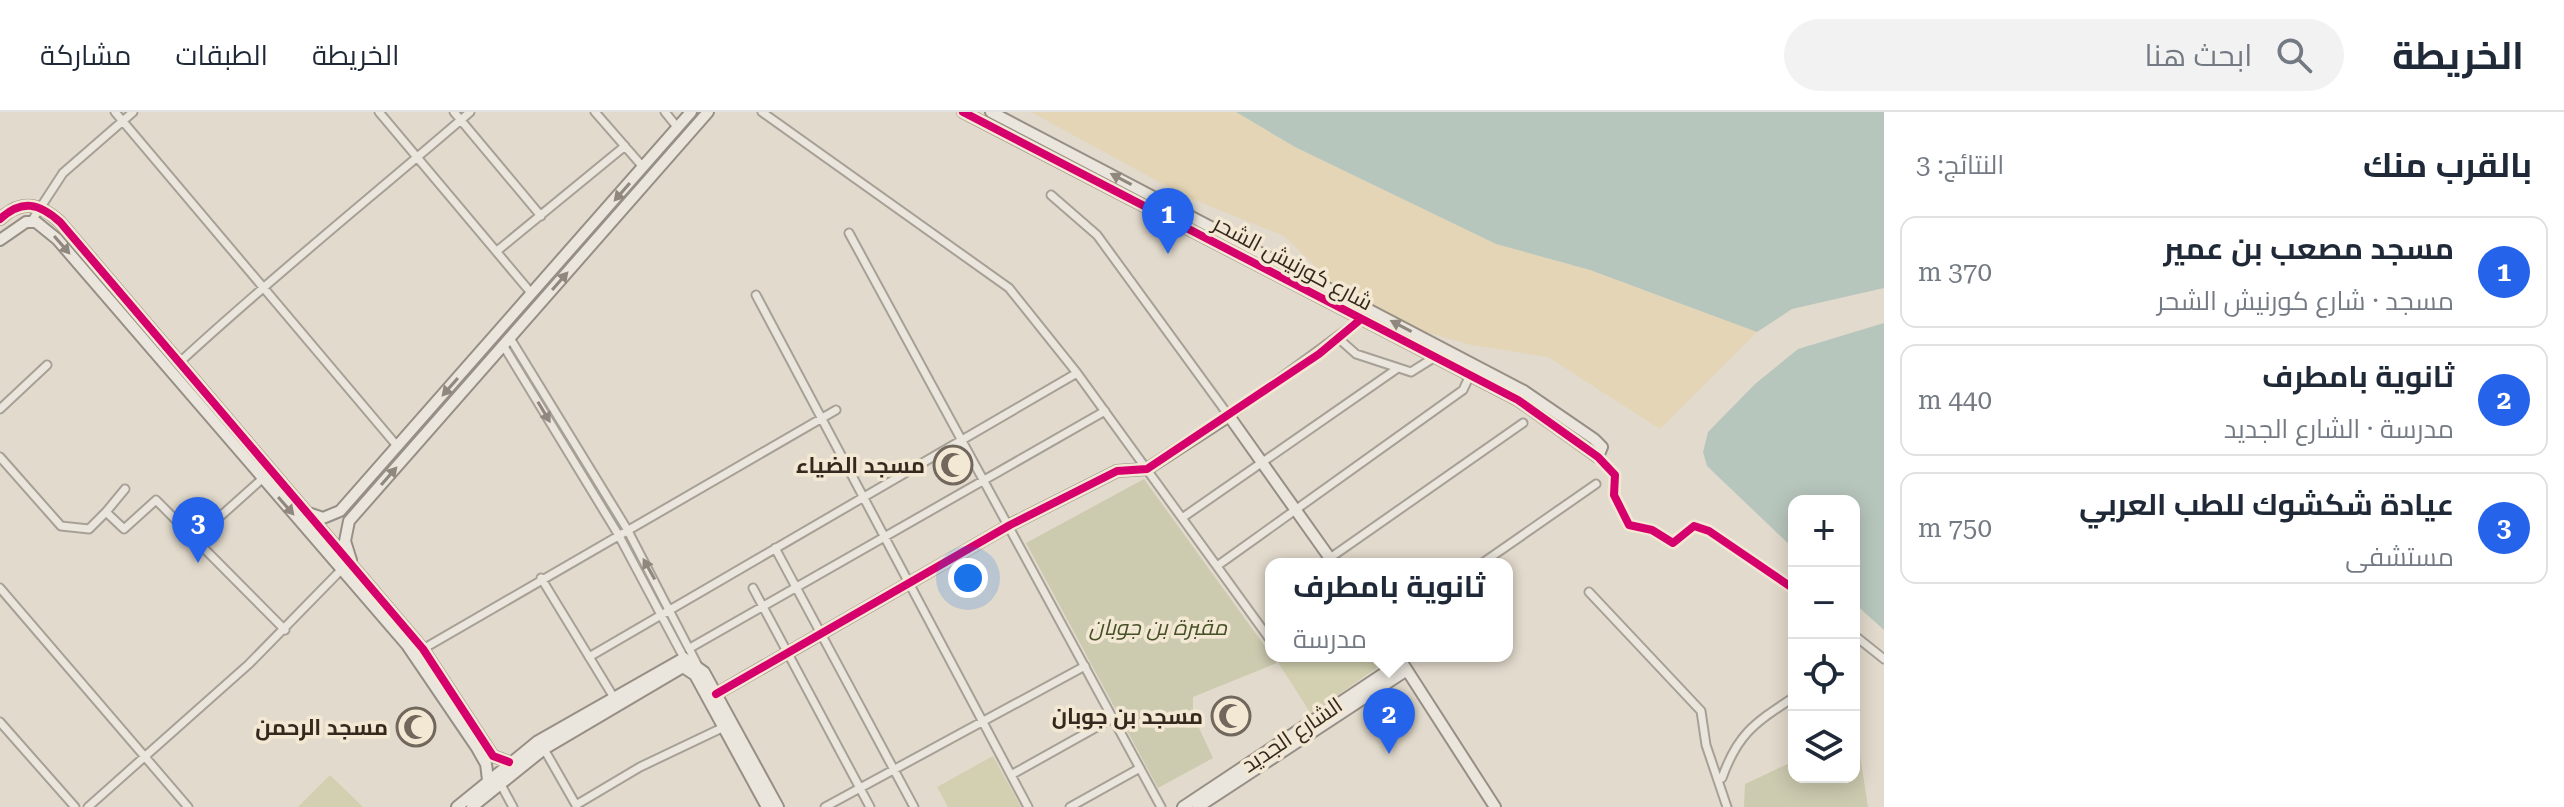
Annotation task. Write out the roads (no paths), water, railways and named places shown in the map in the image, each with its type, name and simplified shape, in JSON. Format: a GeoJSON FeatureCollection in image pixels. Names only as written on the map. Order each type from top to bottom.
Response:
{"type":"FeatureCollection","features":[{"type":"Feature","properties":{"kind":"street"},"geometry":{"type":"LineString","coordinates":[[115,112],[398,447]]}},
{"type":"Feature","properties":{"kind":"street"},"geometry":{"type":"LineString","coordinates":[[31,222],[63,173],[133,112]]}},
{"type":"Feature","properties":{"kind":"street"},"geometry":{"type":"LineString","coordinates":[[379,112],[532,294]]}},
{"type":"Feature","properties":{"kind":"street"},"geometry":{"type":"LineString","coordinates":[[454,112],[541,216]]}},
{"type":"Feature","properties":{"kind":"street"},"geometry":{"type":"LineString","coordinates":[[181,361],[262,286],[470,112]]}},
{"type":"Feature","properties":{"kind":"street"},"geometry":{"type":"LineString","coordinates":[[595,112],[643,167]]}},
{"type":"Feature","properties":{"kind":"street"},"geometry":{"type":"LineString","coordinates":[[665,112],[678,128]]}},
{"type":"Feature","properties":{"kind":"street"},"geometry":{"type":"LineString","coordinates":[[325,551],[326,535],[340,511],[691,112]]}},
{"type":"Feature","properties":{"kind":"street"},"geometry":{"type":"LineString","coordinates":[[309,532],[326,535],[349,521],[708,112]]}},
{"type":"Feature","properties":{"kind":"street"},"geometry":{"type":"LineString","coordinates":[[762,112],[1009,288],[1077,373],[1265,633]]}},
{"type":"Feature","properties":{"kind":"street","name":"شارع كورنيش الشحر"},"geometry":{"type":"LineString","coordinates":[[963,112],[1518,400],[1598,457],[1602,447],[1594,439],[1524,391],[991,112]]}},
{"type":"Feature","properties":{"kind":"street"},"geometry":{"type":"LineString","coordinates":[[1012,137],[1017,125]]}},
{"type":"Feature","properties":{"kind":"street"},"geometry":{"type":"LineString","coordinates":[[497,251],[625,146]]}},
{"type":"Feature","properties":{"kind":"street"},"geometry":{"type":"LineString","coordinates":[[1051,195],[1097,235],[1330,558]]}},
{"type":"Feature","properties":{"kind":"street"},"geometry":{"type":"LineString","coordinates":[[0,219],[18,206],[41,206],[60,222],[423,649],[474,735],[486,764],[490,785],[513,807]]}},
{"type":"Feature","properties":{"kind":"street"},"geometry":{"type":"LineString","coordinates":[[0,240],[16,226],[31,222],[49,230],[430,674],[474,735],[493,756],[509,762]]}},
{"type":"Feature","properties":{"kind":"street"},"geometry":{"type":"LineString","coordinates":[[849,233],[1161,807]]}},
{"type":"Feature","properties":{"kind":"street"},"geometry":{"type":"LineString","coordinates":[[1253,262],[1259,251]]}},
{"type":"Feature","properties":{"kind":"street"},"geometry":{"type":"LineString","coordinates":[[756,295],[1028,807]]}},
{"type":"Feature","properties":{"kind":"street"},"geometry":{"type":"LineString","coordinates":[[716,694],[1010,525],[1117,471],[1147,469],[1229,416],[1361,319]]}},
{"type":"Feature","properties":{"kind":"street"},"geometry":{"type":"LineString","coordinates":[[1338,338],[1356,354],[1411,372],[1435,357]]}},
{"type":"Feature","properties":{"kind":"street"},"geometry":{"type":"LineString","coordinates":[[506,341],[627,529],[671,609],[687,653]]}},
{"type":"Feature","properties":{"kind":"street"},"geometry":{"type":"LineString","coordinates":[[506,341],[662,614],[716,694],[778,807]]}},
{"type":"Feature","properties":{"kind":"street"},"geometry":{"type":"LineString","coordinates":[[0,409],[47,365]]}},
{"type":"Feature","properties":{"kind":"street"},"geometry":{"type":"LineString","coordinates":[[1182,518],[1398,368]]}},
{"type":"Feature","properties":{"kind":"street"},"geometry":{"type":"LineString","coordinates":[[589,657],[1077,373]]}},
{"type":"Feature","properties":{"kind":"street"},"geometry":{"type":"LineString","coordinates":[[1217,566],[1463,390],[1470,375]]}},
{"type":"Feature","properties":{"kind":"street"},"geometry":{"type":"LineString","coordinates":[[423,649],[836,410]]}},
{"type":"Feature","properties":{"kind":"street"},"geometry":{"type":"LineString","coordinates":[[472,807],[509,762],[613,696],[1105,411]]}},
{"type":"Feature","properties":{"kind":"street"},"geometry":{"type":"LineString","coordinates":[[221,431],[231,422]]}},
{"type":"Feature","properties":{"kind":"street"},"geometry":{"type":"LineString","coordinates":[[1336,558],[1523,423]]}},
{"type":"Feature","properties":{"kind":"street"},"geometry":{"type":"LineString","coordinates":[[415,428],[423,436]]}},
{"type":"Feature","properties":{"kind":"street"},"geometry":{"type":"LineString","coordinates":[[0,457],[61,526],[89,529],[125,489]]}},
{"type":"Feature","properties":{"kind":"street"},"geometry":{"type":"LineString","coordinates":[[1598,457],[1615,475],[1614,495],[1629,525],[1652,530],[1673,543],[1694,526],[1709,531],[1788,585]]}},
{"type":"Feature","properties":{"kind":"street"},"geometry":{"type":"LineString","coordinates":[[195,539],[262,479]]}},
{"type":"Feature","properties":{"kind":"street"},"geometry":{"type":"LineString","coordinates":[[1490,558],[1596,484]]}},
{"type":"Feature","properties":{"kind":"street"},"geometry":{"type":"LineString","coordinates":[[106,512],[124,529],[156,500],[285,630]]}},
{"type":"Feature","properties":{"kind":"street"},"geometry":{"type":"LineString","coordinates":[[306,512],[323,518],[340,511]]}},
{"type":"Feature","properties":{"kind":"street"},"geometry":{"type":"LineString","coordinates":[[349,521],[345,541],[353,566]]}},
{"type":"Feature","properties":{"kind":"street"},"geometry":{"type":"LineString","coordinates":[[775,548],[914,807]]}},
{"type":"Feature","properties":{"kind":"street"},"geometry":{"type":"LineString","coordinates":[[88,807],[285,630],[341,570]]}},
{"type":"Feature","properties":{"kind":"street"},"geometry":{"type":"LineString","coordinates":[[541,578],[613,696]]}},
{"type":"Feature","properties":{"kind":"street"},"geometry":{"type":"LineString","coordinates":[[0,588],[188,807]]}},
{"type":"Feature","properties":{"kind":"street"},"geometry":{"type":"LineString","coordinates":[[753,588],[870,807]]}},
{"type":"Feature","properties":{"kind":"street"},"geometry":{"type":"LineString","coordinates":[[1589,592],[1701,711],[1706,745],[1727,807]]}},
{"type":"Feature","properties":{"kind":"street"},"geometry":{"type":"LineString","coordinates":[[1859,639],[1884,659]]}},
{"type":"Feature","properties":{"kind":"street"},"geometry":{"type":"LineString","coordinates":[[1402,663],[1495,807]]}},
{"type":"Feature","properties":{"kind":"street","name":"الشارع الجديد"},"geometry":{"type":"LineString","coordinates":[[1198,807],[1214,803],[1402,663]]}},
{"type":"Feature","properties":{"kind":"street","name":"الشارع الجديد"},"geometry":{"type":"LineString","coordinates":[[1183,807],[1402,663]]}},
{"type":"Feature","properties":{"kind":"street"},"geometry":{"type":"LineString","coordinates":[[825,807],[1085,666]]}},
{"type":"Feature","properties":{"kind":"street"},"geometry":{"type":"LineString","coordinates":[[457,807],[544,749],[683,667],[695,675],[767,807]]}},
{"type":"Feature","properties":{"kind":"street"},"geometry":{"type":"LineString","coordinates":[[1722,778],[1733,748],[1742,737],[1788,702]]}},
{"type":"Feature","properties":{"kind":"street"},"geometry":{"type":"LineString","coordinates":[[1011,775],[1113,718]]}},
{"type":"Feature","properties":{"kind":"street"},"geometry":{"type":"LineString","coordinates":[[0,722],[75,807]]}},
{"type":"Feature","properties":{"kind":"street"},"geometry":{"type":"LineString","coordinates":[[544,749],[575,806],[640,767],[724,727]]}},
{"type":"Feature","properties":{"kind":"street"},"geometry":{"type":"LineString","coordinates":[[1070,807],[1140,768]]}},
{"type":"Feature","properties":{"kind":"place","name":"مسجد مصعب بن عمير"},"geometry":{"type":"Point","coordinates":[1168,254]}},
{"type":"Feature","properties":{"kind":"place","name":"مسجد الضياء"},"geometry":{"type":"Point","coordinates":[953,465]}},
{"type":"Feature","properties":{"kind":"place","name":"عيادة شكشوك للطب العربي"},"geometry":{"type":"Point","coordinates":[198,563]}},
{"type":"Feature","properties":{"kind":"place","name":"مسجد بن جوبان"},"geometry":{"type":"Point","coordinates":[1231,716]}},
{"type":"Feature","properties":{"kind":"place","name":"مسجد الرحمن"},"geometry":{"type":"Point","coordinates":[416,727]}},
{"type":"Feature","properties":{"kind":"place","name":"ثانوية بامطرف"},"geometry":{"type":"Point","coordinates":[1389,754]}},
{"type":"Feature","properties":{"kind":"park label","name":"مقبرة بن جوبان"},"geometry":{"type":"Point","coordinates":[1158,627]}}]}
